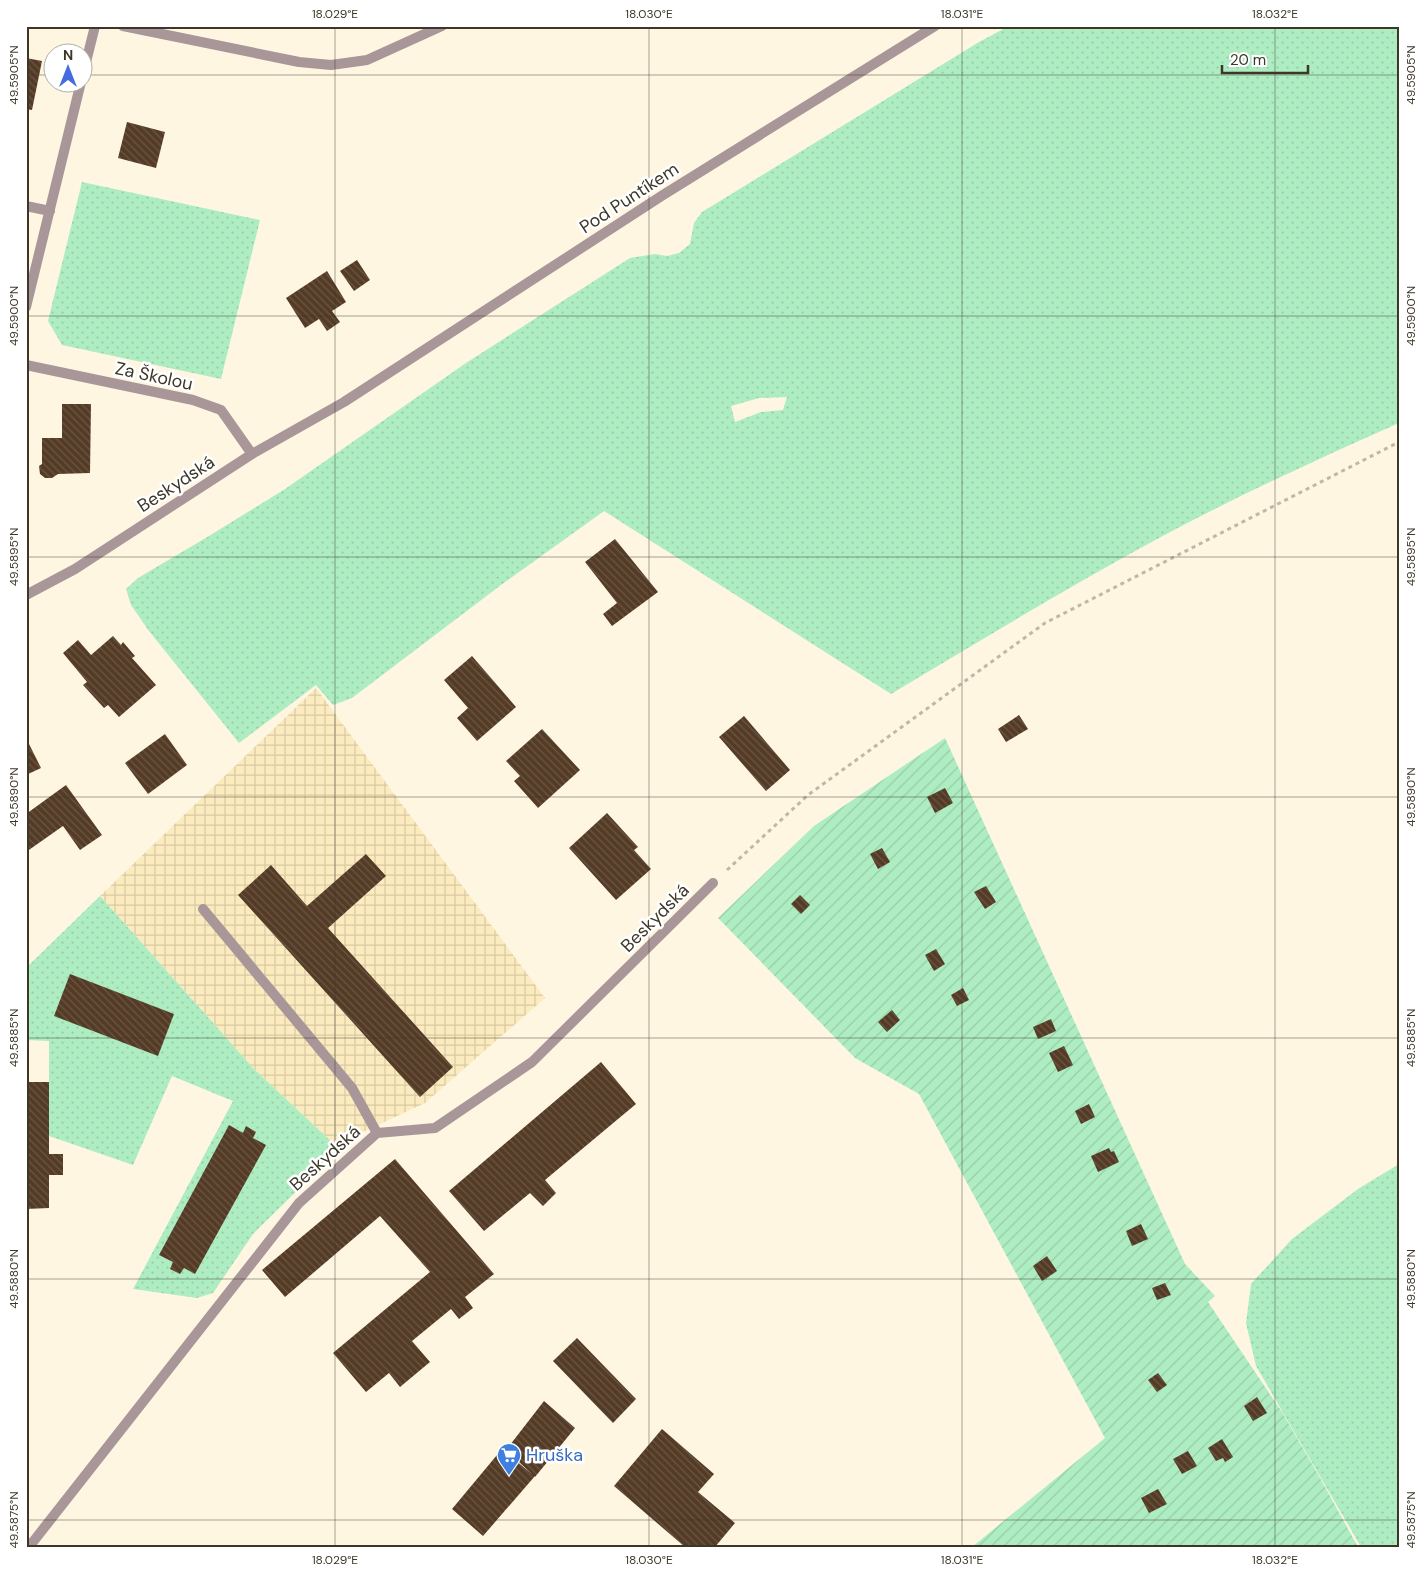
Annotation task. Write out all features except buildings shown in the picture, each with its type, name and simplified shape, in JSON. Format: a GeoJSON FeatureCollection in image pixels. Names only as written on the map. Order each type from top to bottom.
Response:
{"type":"FeatureCollection","features":[{"type":"Feature","properties":{"kind":"street"},"geometry":{"type":"LineString","coordinates":[[91,42],[95,26]]}},
{"type":"Feature","properties":{"kind":"street"},"geometry":{"type":"LineString","coordinates":[[123,26],[299,62],[331,65],[367,60],[442,26]]}},
{"type":"Feature","properties":{"kind":"street","name":"Pod Puntíkem"},"geometry":{"type":"LineString","coordinates":[[344,402],[663,195],[935,26]]}},
{"type":"Feature","properties":{"kind":"street"},"geometry":{"type":"LineString","coordinates":[[26,307],[80,92]]}},
{"type":"Feature","properties":{"kind":"street"},"geometry":{"type":"LineString","coordinates":[[26,206],[50,211]]}},
{"type":"Feature","properties":{"kind":"street","name":"Za Školou"},"geometry":{"type":"LineString","coordinates":[[26,365],[194,400],[221,410],[252,454]]}},
{"type":"Feature","properties":{"kind":"street","name":"Beskydská"},"geometry":{"type":"LineString","coordinates":[[26,595],[75,569],[252,454],[344,402]]}},
{"type":"Feature","properties":{"kind":"street","name":"Beskydská"},"geometry":{"type":"LineString","coordinates":[[29,1547],[299,1203],[377,1133],[435,1128],[532,1062],[713,883]]}},
{"type":"Feature","properties":{"kind":"street"},"geometry":{"type":"LineString","coordinates":[[204,909],[352,1088],[377,1133]]}},
{"type":"Feature","properties":{"kind":"path"},"geometry":{"type":"LineString","coordinates":[[713,883],[808,796],[1045,622],[1399,442]]}},
{"type":"Feature","properties":{"kind":"shaded area"},"geometry":{"type":"Polygon","coordinates":[[[316,688],[545,998],[425,1103],[335,1145],[254,1069],[100,896],[316,688]]]}},
{"type":"Feature","properties":{"kind":"green space"},"geometry":{"type":"Polygon","coordinates":[[[1009,26],[1399,26],[1399,423],[1278,478],[1159,538],[1058,595],[891,694],[604,511],[501,585],[352,698],[333,705],[316,685],[239,743],[149,631],[131,605],[126,589],[138,578],[285,489],[466,363],[630,258],[655,254],[667,256],[679,253],[690,244],[694,223],[702,212],[979,42],[1009,26]],[[787,397],[759,398],[731,406],[735,422],[761,412],[783,410],[787,397]]]}},
{"type":"Feature","properties":{"kind":"green space"},"geometry":{"type":"Polygon","coordinates":[[[82,182],[260,220],[221,379],[62,345],[48,321],[82,182]]]}},
{"type":"Feature","properties":{"kind":"green space"},"geometry":{"type":"Polygon","coordinates":[[[945,738],[1185,1264],[1215,1296],[1208,1302],[1282,1412],[1358,1547],[972,1547],[1105,1438],[919,1094],[855,1058],[718,918],[814,826],[945,738]]]}},
{"type":"Feature","properties":{"kind":"green space"},"geometry":{"type":"Polygon","coordinates":[[[100,896],[254,1069],[335,1145],[319,1169],[253,1234],[213,1293],[197,1298],[133,1289],[233,1101],[172,1076],[133,1165],[49,1136],[49,1041],[26,1040],[26,968],[100,896]]]}},
{"type":"Feature","properties":{"kind":"green space"},"geometry":{"type":"Polygon","coordinates":[[[1399,1164],[1399,1547],[1361,1547],[1256,1366],[1246,1323],[1251,1284],[1292,1239],[1358,1189],[1399,1164]]]}},
{"type":"Feature","properties":{"kind":"place","name":"Hruška"},"geometry":{"type":"Point","coordinates":[509,1476]}}]}
